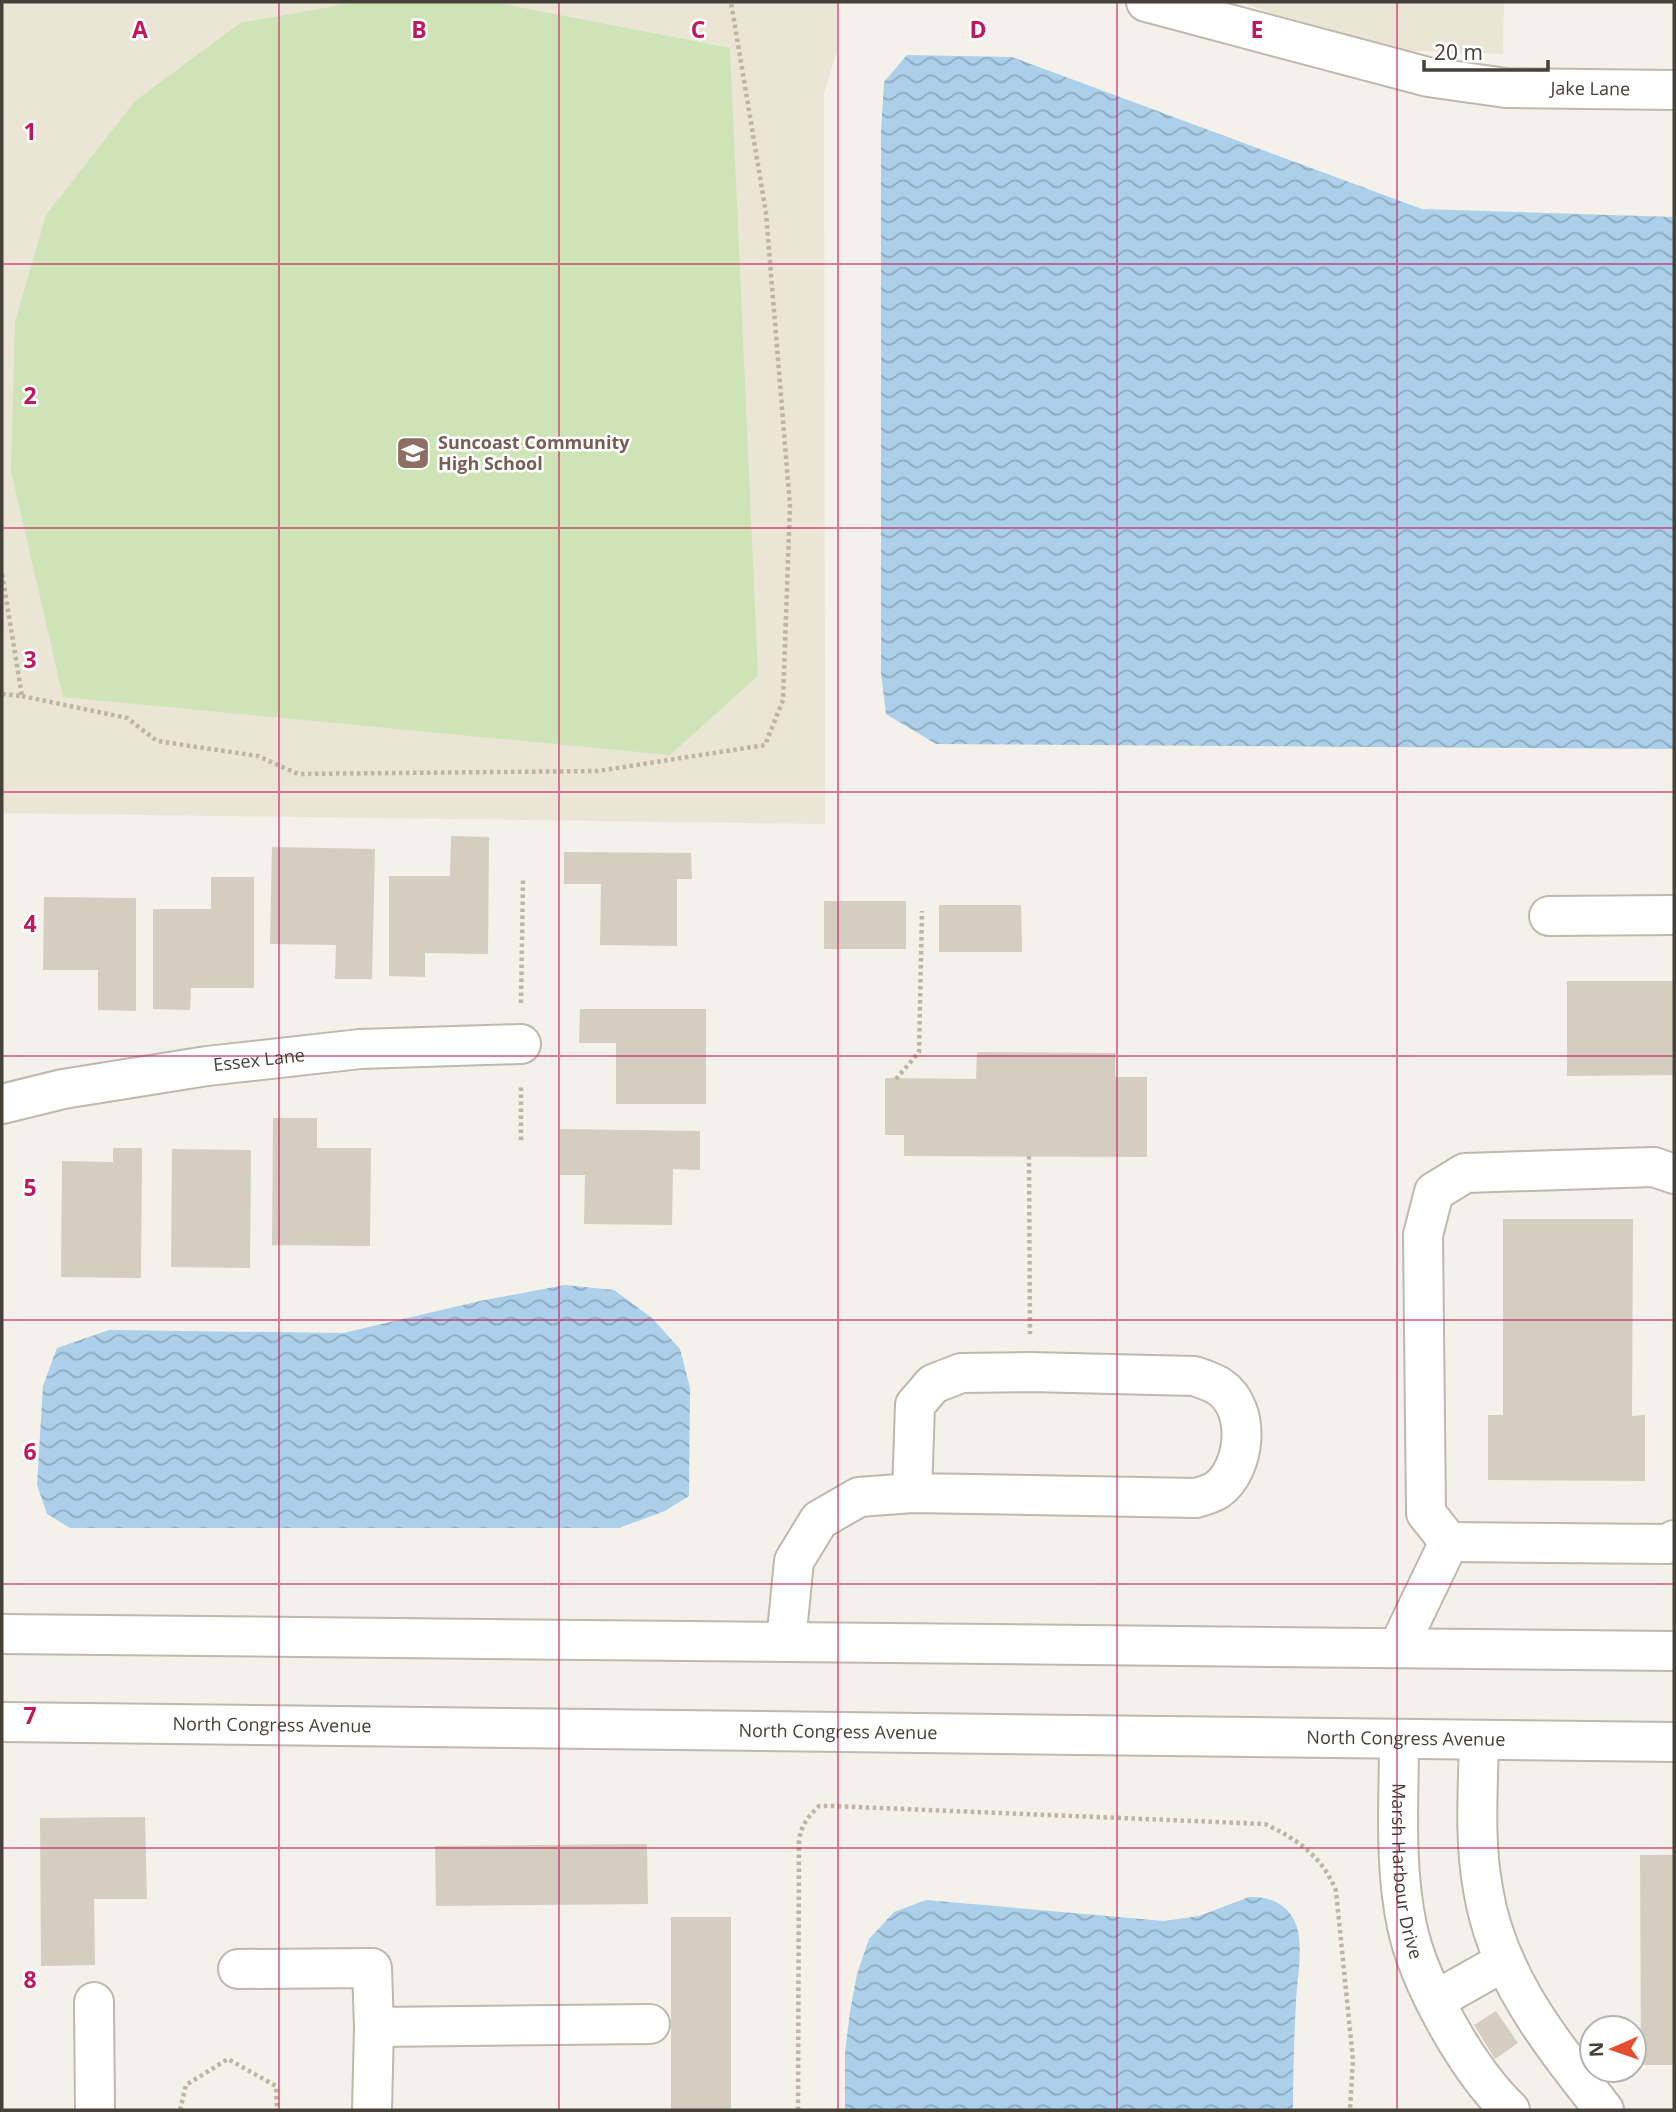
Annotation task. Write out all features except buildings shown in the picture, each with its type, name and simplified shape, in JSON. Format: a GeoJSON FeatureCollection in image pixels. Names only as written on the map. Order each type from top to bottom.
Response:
{"type":"FeatureCollection","features":[{"type":"Feature","properties":{"kind":"street","name":"Jake Lane"},"geometry":{"type":"LineString","coordinates":[[1146,2],[1427,77],[1507,88],[1674,90]]}},
{"type":"Feature","properties":{"kind":"street"},"geometry":{"type":"LineString","coordinates":[[1549,916],[1674,915]]}},
{"type":"Feature","properties":{"kind":"street","name":"Essex Lane"},"geometry":{"type":"LineString","coordinates":[[2,1104],[63,1089],[235,1063],[360,1049],[521,1044]]}},
{"type":"Feature","properties":{"kind":"street"},"geometry":{"type":"LineString","coordinates":[[1449,1542],[1426,1513],[1423,1236],[1434,1192],[1465,1173],[1654,1167],[1674,1174]]}},
{"type":"Feature","properties":{"kind":"street"},"geometry":{"type":"LineString","coordinates":[[786,1642],[794,1561],[819,1520],[859,1497],[912,1493],[1196,1498],[1216,1492],[1230,1476],[1241,1444],[1242,1426],[1227,1393],[1219,1385],[1194,1376],[1030,1372],[961,1374],[933,1384],[915,1405],[912,1493]]}},
{"type":"Feature","properties":{"kind":"street"},"geometry":{"type":"LineString","coordinates":[[1449,1542],[1668,1544],[1674,1540]]}},
{"type":"Feature","properties":{"kind":"street"},"geometry":{"type":"LineString","coordinates":[[1398,1648],[1449,1542]]}},
{"type":"Feature","properties":{"kind":"street"},"geometry":{"type":"LineString","coordinates":[[2,1634],[1674,1651]]}},
{"type":"Feature","properties":{"kind":"street","name":"North Congress Avenue"},"geometry":{"type":"LineString","coordinates":[[2,1722],[1674,1742]]}},
{"type":"Feature","properties":{"kind":"street","name":"Marsh Harbour Drive"},"geometry":{"type":"LineString","coordinates":[[1399,1740],[1399,1866],[1407,1927],[1426,1981],[1471,2064],[1510,2110]]}},
{"type":"Feature","properties":{"kind":"street"},"geometry":{"type":"LineString","coordinates":[[1479,1740],[1477,1831],[1483,1889],[1495,1938],[1534,2018],[1604,2110]]}},
{"type":"Feature","properties":{"kind":"street"},"geometry":{"type":"LineString","coordinates":[[1436,2000],[1505,1961]]}},
{"type":"Feature","properties":{"kind":"street"},"geometry":{"type":"LineString","coordinates":[[238,1969],[372,1968],[372,2110]]}},
{"type":"Feature","properties":{"kind":"street"},"geometry":{"type":"LineString","coordinates":[[94,2002],[94,2110]]}},
{"type":"Feature","properties":{"kind":"street"},"geometry":{"type":"LineString","coordinates":[[374,2027],[650,2024]]}},
{"type":"Feature","properties":{"kind":"path"},"geometry":{"type":"LineString","coordinates":[[2,694],[127,718],[156,741],[258,756],[298,774],[598,771],[765,745],[783,700],[790,506],[766,213],[731,2]]}},
{"type":"Feature","properties":{"kind":"path"},"geometry":{"type":"LineString","coordinates":[[2,574],[22,696]]}},
{"type":"Feature","properties":{"kind":"path"},"geometry":{"type":"LineString","coordinates":[[896,1079],[919,1052],[922,911]]}},
{"type":"Feature","properties":{"kind":"path"},"geometry":{"type":"LineString","coordinates":[[1030,1156],[1030,1372]]}},
{"type":"Feature","properties":{"kind":"path"},"geometry":{"type":"LineString","coordinates":[[798,2110],[799,1841],[801,1829],[808,1816],[819,1806],[1265,1824],[1287,1834],[1328,1871],[1336,1891],[1353,2060],[1350,2110]]}},
{"type":"Feature","properties":{"kind":"path"},"geometry":{"type":"LineString","coordinates":[[180,2110],[186,2085],[228,2059],[276,2086],[277,2110]]}},
{"type":"Feature","properties":{"kind":"shaded area","name":"Suncoast Community High School"},"geometry":{"type":"Polygon","coordinates":[[[2,2],[837,2],[837,50],[824,94],[825,824],[2,813],[2,2]]]}},
{"type":"Feature","properties":{"kind":"shaded area"},"geometry":{"type":"Polygon","coordinates":[[[1242,2],[1504,2],[1503,54],[1363,49],[1242,2]]]}},
{"type":"Feature","properties":{"kind":"green space","name":"Suncoast Community High School"},"geometry":{"type":"Polygon","coordinates":[[[358,2],[497,3],[730,48],[758,676],[670,755],[63,697],[11,471],[15,322],[46,215],[135,101],[240,23],[358,2]]]}},
{"type":"Feature","properties":{"kind":"water"},"geometry":{"type":"Polygon","coordinates":[[[907,55],[1012,57],[1422,209],[1674,217],[1674,749],[936,744],[886,714],[881,673],[881,132],[884,82],[907,55]]]}},
{"type":"Feature","properties":{"kind":"water"},"geometry":{"type":"Polygon","coordinates":[[[565,1285],[614,1290],[652,1318],[680,1349],[690,1388],[689,1496],[665,1511],[619,1528],[70,1528],[47,1514],[37,1485],[43,1386],[57,1348],[109,1330],[343,1333],[480,1301],[565,1285]]]}},
{"type":"Feature","properties":{"kind":"water"},"geometry":{"type":"Polygon","coordinates":[[[1249,1897],[1269,1899],[1286,1909],[1294,1920],[1299,1938],[1293,2110],[845,2110],[845,2052],[857,1974],[869,1939],[894,1912],[926,1900],[1164,1921],[1199,1916],[1249,1897]]]}},
{"type":"Feature","properties":{"kind":"place","name":"Suncoast Community High School"},"geometry":{"type":"Point","coordinates":[413,453]}}]}
